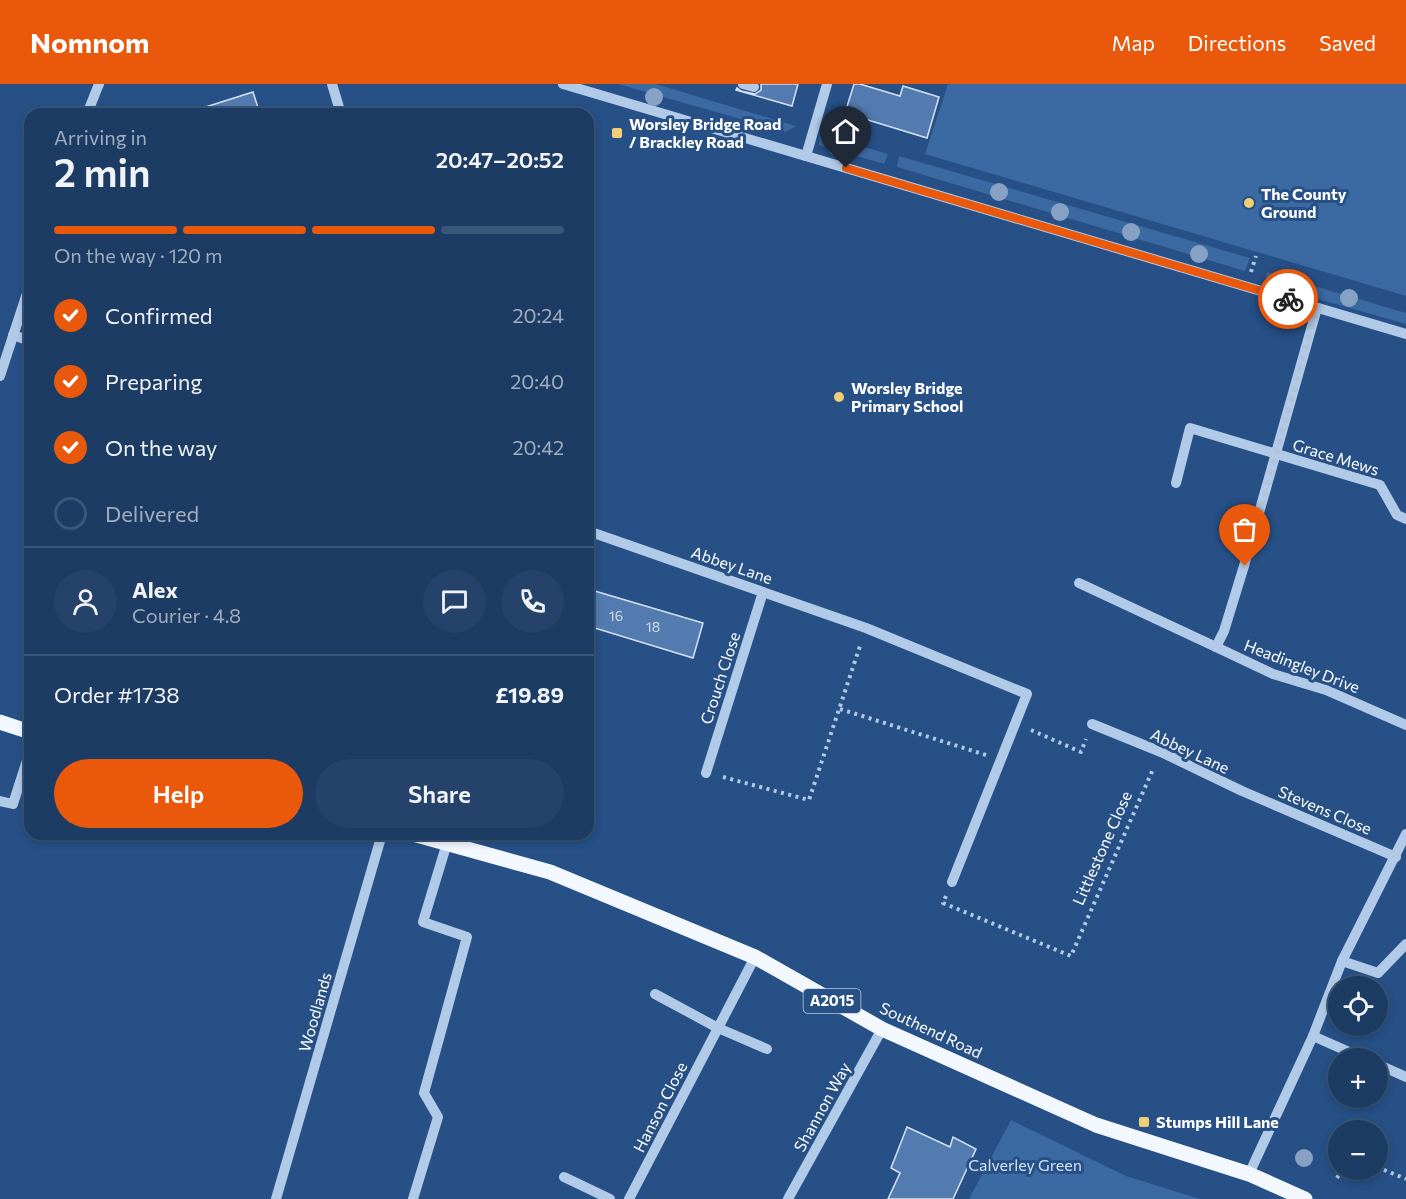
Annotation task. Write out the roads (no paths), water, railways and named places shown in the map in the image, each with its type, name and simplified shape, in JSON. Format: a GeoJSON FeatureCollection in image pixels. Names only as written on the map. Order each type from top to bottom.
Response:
{"type":"FeatureCollection","features":[{"type":"Feature","properties":{"kind":"main road"},"geometry":{"type":"LineString","coordinates":[[0,722],[24,730]]}},
{"type":"Feature","properties":{"kind":"main road","name":"Southend Road"},"geometry":{"type":"LineString","coordinates":[[436,840],[550,872],[755,957],[882,1029],[1096,1125],[1249,1174],[1305,1199]]}},
{"type":"Feature","properties":{"kind":"street"},"geometry":{"type":"LineString","coordinates":[[89,108],[99,84]]}},
{"type":"Feature","properties":{"kind":"street"},"geometry":{"type":"LineString","coordinates":[[332,84],[339,108]]}},
{"type":"Feature","properties":{"kind":"street"},"geometry":{"type":"LineString","coordinates":[[563,84],[1406,334]]}},
{"type":"Feature","properties":{"kind":"street"},"geometry":{"type":"LineString","coordinates":[[806,156],[827,84]]}},
{"type":"Feature","properties":{"kind":"street"},"geometry":{"type":"LineString","coordinates":[[0,375],[24,302]]}},
{"type":"Feature","properties":{"kind":"street","name":"Headingley Drive"},"geometry":{"type":"LineString","coordinates":[[1317,308],[1245,566],[1224,631],[1216,647],[1273,674],[1326,690],[1406,725]]}},
{"type":"Feature","properties":{"kind":"street"},"geometry":{"type":"LineString","coordinates":[[13,335],[24,339]]}},
{"type":"Feature","properties":{"kind":"street","name":"Grace Mews"},"geometry":{"type":"LineString","coordinates":[[1176,483],[1190,428],[1380,485],[1397,515],[1406,519]]}},
{"type":"Feature","properties":{"kind":"street","name":"Abbey Lane"},"geometry":{"type":"LineString","coordinates":[[594,533],[866,628],[1027,694],[952,882]]}},
{"type":"Feature","properties":{"kind":"street"},"geometry":{"type":"LineString","coordinates":[[1079,583],[1216,647]]}},
{"type":"Feature","properties":{"kind":"street","name":"Crouch Close"},"geometry":{"type":"LineString","coordinates":[[706,773],[764,592]]}},
{"type":"Feature","properties":{"kind":"street","name":"Abbey Lane"},"geometry":{"type":"LineString","coordinates":[[1092,724],[1161,752],[1242,791]]}},
{"type":"Feature","properties":{"kind":"street"},"geometry":{"type":"LineString","coordinates":[[0,801],[13,804],[24,770]]}},
{"type":"Feature","properties":{"kind":"street","name":"Stevens Close"},"geometry":{"type":"LineString","coordinates":[[1242,791],[1396,857]]}},
{"type":"Feature","properties":{"kind":"street"},"geometry":{"type":"LineString","coordinates":[[1249,1174],[1313,1036],[1342,960],[1406,834]]}},
{"type":"Feature","properties":{"kind":"street","name":"Woodlands"},"geometry":{"type":"LineString","coordinates":[[276,1199],[380,840]]}},
{"type":"Feature","properties":{"kind":"street"},"geometry":{"type":"LineString","coordinates":[[413,1199],[438,1117],[424,1093],[466,937],[423,922],[447,843]]}},
{"type":"Feature","properties":{"kind":"street"},"geometry":{"type":"LineString","coordinates":[[1342,960],[1378,972],[1406,944]]}},
{"type":"Feature","properties":{"kind":"street","name":"Hanson Close"},"geometry":{"type":"LineString","coordinates":[[629,1199],[755,957]]}},
{"type":"Feature","properties":{"kind":"street"},"geometry":{"type":"LineString","coordinates":[[655,994],[718,1028],[767,1049]]}},
{"type":"Feature","properties":{"kind":"street","name":"Shannon Way"},"geometry":{"type":"LineString","coordinates":[[788,1199],[882,1029]]}},
{"type":"Feature","properties":{"kind":"street"},"geometry":{"type":"LineString","coordinates":[[1313,1036],[1340,1048]]}},
{"type":"Feature","properties":{"kind":"street"},"geometry":{"type":"LineString","coordinates":[[1388,1069],[1406,1077]]}},
{"type":"Feature","properties":{"kind":"street"},"geometry":{"type":"LineString","coordinates":[[564,1177],[610,1199]]}},
{"type":"Feature","properties":{"kind":"place","name":"Worsley Bridge Road / Brackley Road"},"geometry":{"type":"Point","coordinates":[617,133]}},
{"type":"Feature","properties":{"kind":"place","name":"The County Ground"},"geometry":{"type":"Point","coordinates":[1249,203]}},
{"type":"Feature","properties":{"kind":"place","name":"Worsley Bridge Primary School"},"geometry":{"type":"Point","coordinates":[839,397]}},
{"type":"Feature","properties":{"kind":"place","name":"Stumps Hill Lane"},"geometry":{"type":"Point","coordinates":[1144,1122]}},
{"type":"Feature","properties":{"kind":"park label","name":"Calverley Green"},"geometry":{"type":"Point","coordinates":[1025,1165]}}]}
